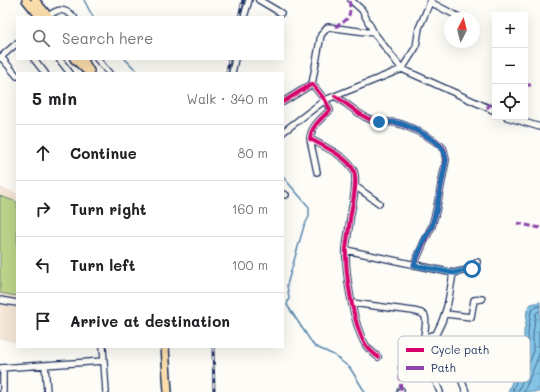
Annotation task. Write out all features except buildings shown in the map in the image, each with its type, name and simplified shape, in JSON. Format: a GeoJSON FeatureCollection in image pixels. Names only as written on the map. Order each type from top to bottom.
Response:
{"type":"FeatureCollection","features":[{"type":"Feature","properties":{"kind":"main road"},"geometry":{"type":"LineString","coordinates":[[26,0],[39,16]]}},
{"type":"Feature","properties":{"kind":"main road"},"geometry":{"type":"LineString","coordinates":[[35,0],[47,16]]}},
{"type":"Feature","properties":{"kind":"main road"},"geometry":{"type":"LineString","coordinates":[[75,60],[89,72]]}},
{"type":"Feature","properties":{"kind":"main road"},"geometry":{"type":"LineString","coordinates":[[84,60],[90,72]]}},
{"type":"Feature","properties":{"kind":"main road"},"geometry":{"type":"LineString","coordinates":[[164,348],[168,392]]}},
{"type":"Feature","properties":{"kind":"street"},"geometry":{"type":"LineString","coordinates":[[244,16],[248,0]]}},
{"type":"Feature","properties":{"kind":"street"},"geometry":{"type":"LineString","coordinates":[[259,0],[281,13]]}},
{"type":"Feature","properties":{"kind":"street"},"geometry":{"type":"LineString","coordinates":[[350,0],[362,10],[374,32],[402,69],[492,111]]}},
{"type":"Feature","properties":{"kind":"street"},"geometry":{"type":"LineString","coordinates":[[284,131],[325,100],[402,69],[416,47],[419,28],[430,1],[450,12]]}},
{"type":"Feature","properties":{"kind":"street"},"geometry":{"type":"LineString","coordinates":[[49,16],[53,11],[60,9],[67,11],[73,16]]}},
{"type":"Feature","properties":{"kind":"street"},"geometry":{"type":"LineString","coordinates":[[284,101],[312,84],[317,64],[321,35],[328,27],[374,32]]}},
{"type":"Feature","properties":{"kind":"street"},"geometry":{"type":"LineString","coordinates":[[16,44],[1,57],[16,75]]}},
{"type":"Feature","properties":{"kind":"street"},"geometry":{"type":"LineString","coordinates":[[35,60],[44,72]]}},
{"type":"Feature","properties":{"kind":"street"},"geometry":{"type":"LineString","coordinates":[[60,60],[69,72]]}},
{"type":"Feature","properties":{"kind":"street"},"geometry":{"type":"LineString","coordinates":[[98,60],[107,72]]}},
{"type":"Feature","properties":{"kind":"street"},"geometry":{"type":"LineString","coordinates":[[232,72],[235,60]]}},
{"type":"Feature","properties":{"kind":"street"},"geometry":{"type":"LineString","coordinates":[[312,84],[325,100],[330,110],[313,127],[311,133],[310,139],[317,172]]}},
{"type":"Feature","properties":{"kind":"street"},"geometry":{"type":"LineString","coordinates":[[335,96],[365,117],[379,122],[396,123],[410,128],[435,142],[442,147],[445,153],[446,160],[432,226],[424,240],[414,265]]}},
{"type":"Feature","properties":{"kind":"street"},"geometry":{"type":"LineString","coordinates":[[524,120],[540,127]]}},
{"type":"Feature","properties":{"kind":"street"},"geometry":{"type":"LineString","coordinates":[[310,139],[350,164],[355,176],[355,186],[346,250],[348,287],[359,331],[364,343],[369,350],[378,357]]}},
{"type":"Feature","properties":{"kind":"street"},"geometry":{"type":"LineString","coordinates":[[355,186],[379,203]]}},
{"type":"Feature","properties":{"kind":"street"},"geometry":{"type":"LineString","coordinates":[[346,250],[453,273],[472,269],[476,266],[477,262]]}},
{"type":"Feature","properties":{"kind":"street"},"geometry":{"type":"LineString","coordinates":[[430,336],[436,334],[446,314],[453,273]]}},
{"type":"Feature","properties":{"kind":"street"},"geometry":{"type":"LineString","coordinates":[[446,314],[470,317],[474,300],[482,299]]}},
{"type":"Feature","properties":{"kind":"street"},"geometry":{"type":"LineString","coordinates":[[0,300],[16,303]]}},
{"type":"Feature","properties":{"kind":"street"},"geometry":{"type":"LineString","coordinates":[[352,303],[420,313],[425,316],[426,321],[423,336]]}},
{"type":"Feature","properties":{"kind":"street"},"geometry":{"type":"LineString","coordinates":[[103,348],[106,392]]}},
{"type":"Feature","properties":{"kind":"street"},"geometry":{"type":"LineString","coordinates":[[3,392],[1,368],[104,361]]}},
{"type":"Feature","properties":{"kind":"street"},"geometry":{"type":"LineString","coordinates":[[45,365],[47,392]]}},
{"type":"Feature","properties":{"kind":"street"},"geometry":{"type":"LineString","coordinates":[[436,382],[440,392]]}},
{"type":"Feature","properties":{"kind":"street"},"geometry":{"type":"LineString","coordinates":[[462,382],[466,392]]}},
{"type":"Feature","properties":{"kind":"shaded area"},"geometry":{"type":"Polygon","coordinates":[[[0,187],[16,193],[16,343],[0,339],[0,187]]]}},
{"type":"Feature","properties":{"kind":"green space"},"geometry":{"type":"Polygon","coordinates":[[[0,196],[16,202],[16,296],[0,293],[0,196]]]}},
{"type":"Feature","properties":{"kind":"water"},"geometry":{"type":"Polygon","coordinates":[[[540,302],[540,392],[508,392],[512,382],[530,382],[530,336],[524,336],[524,331],[527,310],[531,304],[540,302]]]}},
{"type":"Feature","properties":{"kind":"waterway"},"geometry":{"type":"LineString","coordinates":[[84,0],[92,16]]}},
{"type":"Feature","properties":{"kind":"waterway"},"geometry":{"type":"LineString","coordinates":[[126,60],[138,72]]}},
{"type":"Feature","properties":{"kind":"waterway"},"geometry":{"type":"LineString","coordinates":[[284,178],[309,207],[309,217],[304,226],[287,285],[289,298],[287,305],[314,346],[334,355],[350,368],[365,392]]}},
{"type":"Feature","properties":{"kind":"railway"},"geometry":{"type":"LineString","coordinates":[[239,16],[243,0]]}},
{"type":"Feature","properties":{"kind":"railway"},"geometry":{"type":"LineString","coordinates":[[227,72],[229,60]]}},
{"type":"Feature","properties":{"kind":"railway"},"geometry":{"type":"LineString","coordinates":[[213,348],[214,392]]}},
{"type":"Feature","properties":{"kind":"marked path"},"geometry":{"type":"LineString","coordinates":[[335,27],[344,22],[350,13],[349,0]]}},
{"type":"Feature","properties":{"kind":"marked path"},"geometry":{"type":"LineString","coordinates":[[487,108],[492,102]]}},
{"type":"Feature","properties":{"kind":"marked path"},"geometry":{"type":"LineString","coordinates":[[517,223],[540,228]]}},
{"type":"Feature","properties":{"kind":"marked path"},"geometry":{"type":"LineString","coordinates":[[400,382],[401,390]]}},
{"type":"Feature","properties":{"kind":"cycle path"},"geometry":{"type":"LineString","coordinates":[[284,101],[312,84],[325,100],[330,110],[314,126],[310,139],[341,157],[351,166],[354,171],[355,188],[346,249],[348,284],[353,311],[361,335],[366,346],[378,357]]}},
{"type":"Feature","properties":{"kind":"cycle path"},"geometry":{"type":"LineString","coordinates":[[335,96],[369,119],[397,123],[422,133],[439,144],[445,152],[446,160],[432,226],[414,265]]}},
{"type":"Feature","properties":{"kind":"route"},"geometry":{"type":"LineString","coordinates":[[379,122],[405,125],[435,142],[442,147],[445,153],[446,160],[432,226],[424,240],[414,265],[453,273],[472,269]]}}]}
